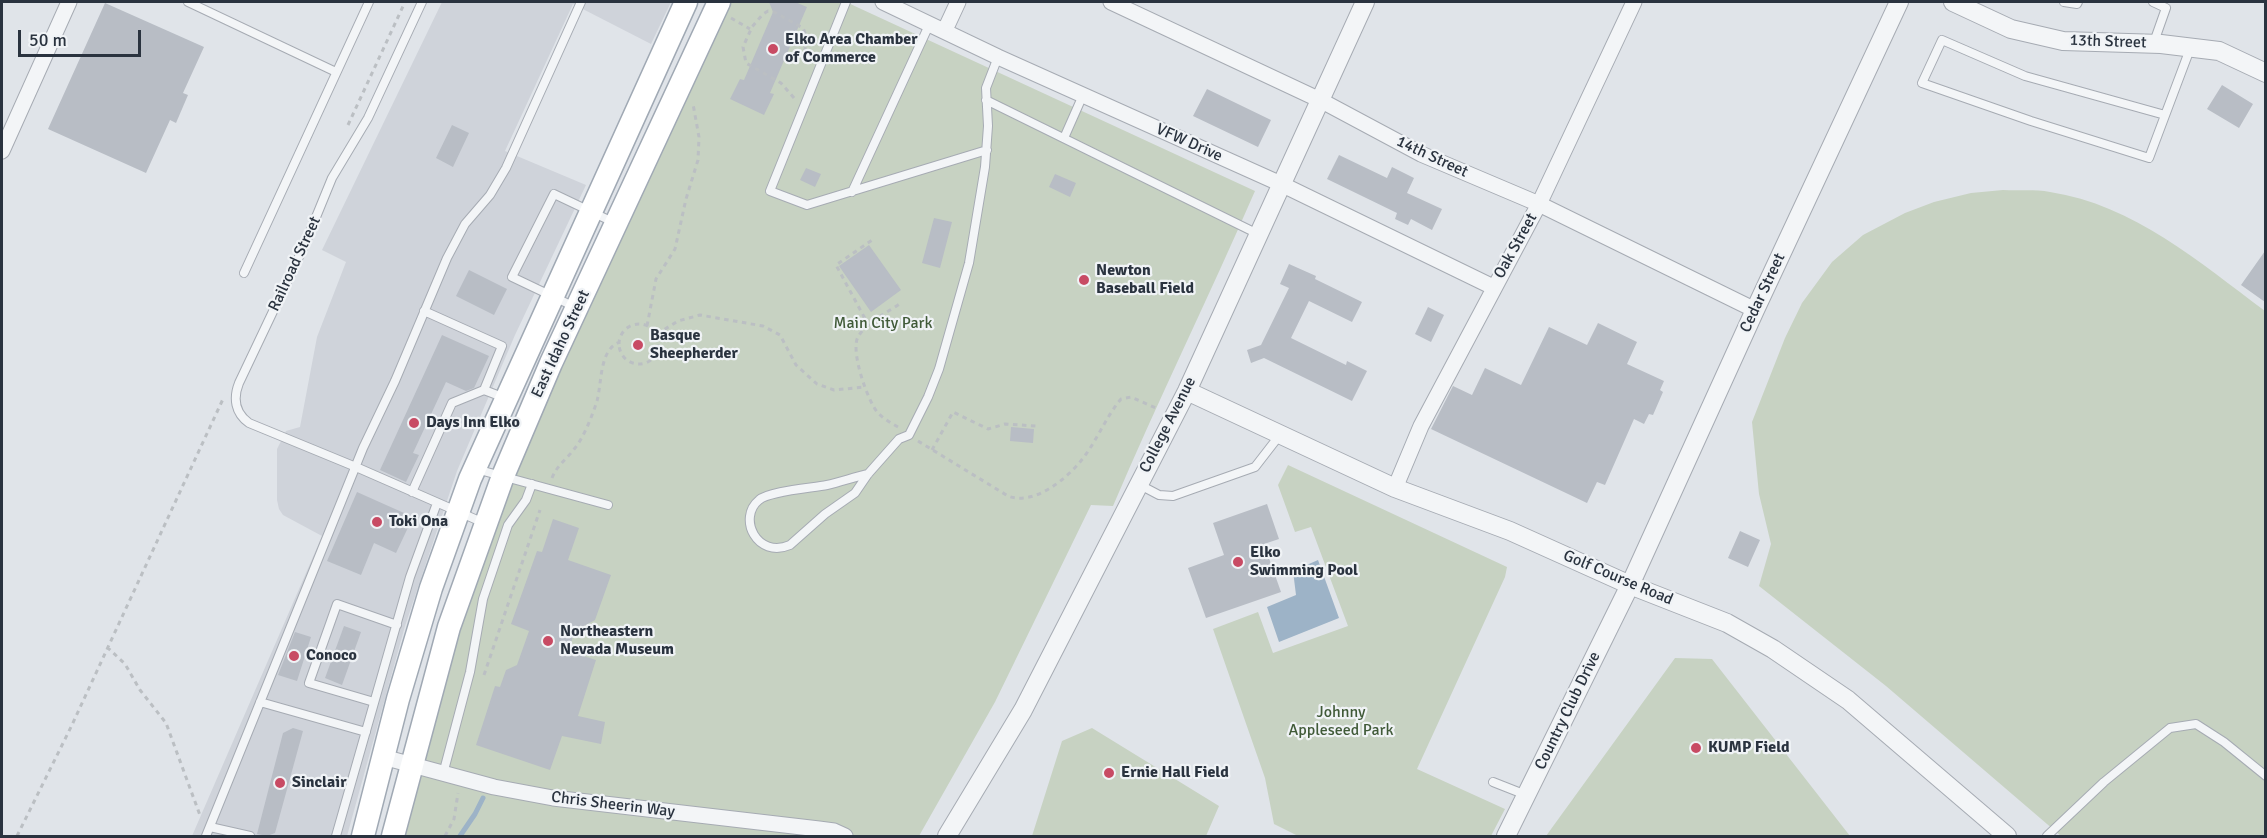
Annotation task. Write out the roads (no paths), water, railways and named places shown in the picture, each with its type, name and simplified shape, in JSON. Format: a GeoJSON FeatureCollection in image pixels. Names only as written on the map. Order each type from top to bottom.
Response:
{"type":"FeatureCollection","features":[{"type":"Feature","properties":{"kind":"main road","name":"East Idaho Street"},"geometry":{"type":"LineString","coordinates":[[363,837],[431,588],[447,507],[474,469],[686,2]]}},
{"type":"Feature","properties":{"kind":"main road","name":"East Idaho Street"},"geometry":{"type":"LineString","coordinates":[[393,837],[448,627],[503,476],[551,363],[616,224],[722,8]]}},
{"type":"Feature","properties":{"kind":"street"},"geometry":{"type":"LineString","coordinates":[[2,151],[69,2]]}},
{"type":"Feature","properties":{"kind":"street","name":"VFW Drive"},"geometry":{"type":"LineString","coordinates":[[883,2],[998,57],[1281,184],[1493,287]]}},
{"type":"Feature","properties":{"kind":"street"},"geometry":{"type":"LineString","coordinates":[[945,30],[958,2]]}},
{"type":"Feature","properties":{"kind":"street","name":"14th Street"},"geometry":{"type":"LineString","coordinates":[[1111,2],[1320,100],[1422,154],[1539,204],[1755,310]]}},
{"type":"Feature","properties":{"kind":"street","name":"College Avenue"},"geometry":{"type":"LineString","coordinates":[[947,837],[1023,710],[1187,391],[1365,2]]}},
{"type":"Feature","properties":{"kind":"street","name":"Oak Street"},"geometry":{"type":"LineString","coordinates":[[1395,488],[1421,426],[1539,204],[1634,2]]}},
{"type":"Feature","properties":{"kind":"street","name":"Cedar Street"},"geometry":{"type":"LineString","coordinates":[[1630,585],[1899,2]]}},
{"type":"Feature","properties":{"kind":"street","name":"13th Street"},"geometry":{"type":"LineString","coordinates":[[1953,2],[2011,29],[2063,41],[2153,44],[2218,51],[2265,73]]}},
{"type":"Feature","properties":{"kind":"street","name":"Golf Course Road"},"geometry":{"type":"LineString","coordinates":[[1187,391],[1395,488],[1510,531],[1630,585],[1727,623],[1810,672],[1848,700],[2007,837]]}},
{"type":"Feature","properties":{"kind":"street","name":"Country Club Drive"},"geometry":{"type":"LineString","coordinates":[[1506,837],[1630,585]]}},
{"type":"Feature","properties":{"kind":"street","name":"Chris Sheerin Way"},"geometry":{"type":"LineString","coordinates":[[383,757],[506,789],[585,803],[819,829],[834,831],[845,837]]}},
{"type":"Feature","properties":{"kind":"lane"},"geometry":{"type":"LineString","coordinates":[[188,2],[336,72]]}},
{"type":"Feature","properties":{"kind":"lane"},"geometry":{"type":"LineString","coordinates":[[244,273],[369,2]]}},
{"type":"Feature","properties":{"kind":"lane","name":"Railroad Street"},"geometry":{"type":"LineString","coordinates":[[356,467],[249,423],[239,412],[235,395],[305,244],[332,178],[368,118],[422,2]]}},
{"type":"Feature","properties":{"kind":"lane"},"geometry":{"type":"LineString","coordinates":[[206,837],[356,467],[447,258],[465,224],[490,195],[506,168],[581,2]]}},
{"type":"Feature","properties":{"kind":"lane"},"geometry":{"type":"LineString","coordinates":[[846,2],[770,191],[807,206],[987,150]]}},
{"type":"Feature","properties":{"kind":"lane"},"geometry":{"type":"LineString","coordinates":[[2064,2],[2077,4],[2078,2]]}},
{"type":"Feature","properties":{"kind":"lane"},"geometry":{"type":"LineString","coordinates":[[2153,2],[2166,8],[2153,44]]}},
{"type":"Feature","properties":{"kind":"lane"},"geometry":{"type":"LineString","coordinates":[[852,192],[930,23]]}},
{"type":"Feature","properties":{"kind":"lane"},"geometry":{"type":"LineString","coordinates":[[2165,115],[2025,76],[1942,40],[1922,83],[2031,122],[2149,158],[2191,48]]}},
{"type":"Feature","properties":{"kind":"lane"},"geometry":{"type":"LineString","coordinates":[[868,474],[830,485],[761,498],[754,504],[750,514],[750,523],[757,539],[769,548],[783,548],[790,545],[825,514],[855,493],[868,474],[899,439],[909,435],[939,369],[962,293],[977,220],[987,150],[987,84],[998,57]]}},
{"type":"Feature","properties":{"kind":"lane"},"geometry":{"type":"LineString","coordinates":[[1064,138],[1083,95]]}},
{"type":"Feature","properties":{"kind":"lane"},"geometry":{"type":"LineString","coordinates":[[986,100],[1258,234]]}},
{"type":"Feature","properties":{"kind":"lane"},"geometry":{"type":"LineString","coordinates":[[577,308],[512,277],[554,194],[616,224]]}},
{"type":"Feature","properties":{"kind":"lane"},"geometry":{"type":"LineString","coordinates":[[424,311],[502,346],[484,390]]}},
{"type":"Feature","properties":{"kind":"lane"},"geometry":{"type":"LineString","coordinates":[[412,492],[452,403],[484,390],[505,398]]}},
{"type":"Feature","properties":{"kind":"lane"},"geometry":{"type":"LineString","coordinates":[[1138,484],[1159,495],[1173,496],[1255,467],[1280,434]]}},
{"type":"Feature","properties":{"kind":"lane"},"geometry":{"type":"LineString","coordinates":[[356,467],[485,524]]}},
{"type":"Feature","properties":{"kind":"lane"},"geometry":{"type":"LineString","coordinates":[[474,469],[608,504]]}},
{"type":"Feature","properties":{"kind":"lane"},"geometry":{"type":"LineString","coordinates":[[443,774],[470,672],[483,599],[508,525],[526,500],[532,484]]}},
{"type":"Feature","properties":{"kind":"lane"},"geometry":{"type":"LineString","coordinates":[[336,837],[410,577],[447,507]]}},
{"type":"Feature","properties":{"kind":"lane"},"geometry":{"type":"LineString","coordinates":[[374,702],[309,683],[337,604],[397,625]]}},
{"type":"Feature","properties":{"kind":"lane"},"geometry":{"type":"LineString","coordinates":[[260,702],[366,732]]}},
{"type":"Feature","properties":{"kind":"lane"},"geometry":{"type":"LineString","coordinates":[[2047,837],[2111,776],[2170,728],[2196,724],[2265,776]]}},
{"type":"Feature","properties":{"kind":"lane"},"geometry":{"type":"LineString","coordinates":[[1493,782],[1527,795]]}},
{"type":"Feature","properties":{"kind":"lane"},"geometry":{"type":"LineString","coordinates":[[210,827],[249,837]]}},
{"type":"Feature","properties":{"kind":"water"},"geometry":{"type":"Polygon","coordinates":[[[1318,560],[1339,618],[1279,642],[1267,607],[1296,595],[1293,571],[1318,560]]]}},
{"type":"Feature","properties":{"kind":"waterway"},"geometry":{"type":"LineString","coordinates":[[460,836],[483,798]]}},
{"type":"Feature","properties":{"kind":"place","name":"Elko Area Chamber of Commerce"},"geometry":{"type":"Point","coordinates":[773,49]}},
{"type":"Feature","properties":{"kind":"place","name":"Newton Baseball Field"},"geometry":{"type":"Point","coordinates":[1084,280]}},
{"type":"Feature","properties":{"kind":"place","name":"Basque Sheepherder"},"geometry":{"type":"Point","coordinates":[638,345]}},
{"type":"Feature","properties":{"kind":"place","name":"Days Inn Elko"},"geometry":{"type":"Point","coordinates":[414,423]}},
{"type":"Feature","properties":{"kind":"place","name":"Toki Ona"},"geometry":{"type":"Point","coordinates":[377,522]}},
{"type":"Feature","properties":{"kind":"place","name":"Elko Swimming Pool"},"geometry":{"type":"Point","coordinates":[1238,562]}},
{"type":"Feature","properties":{"kind":"place","name":"Northeastern Nevada Museum"},"geometry":{"type":"Point","coordinates":[548,641]}},
{"type":"Feature","properties":{"kind":"place","name":"Conoco"},"geometry":{"type":"Point","coordinates":[294,656]}},
{"type":"Feature","properties":{"kind":"place","name":"KUMP Field"},"geometry":{"type":"Point","coordinates":[1696,748]}},
{"type":"Feature","properties":{"kind":"place","name":"Ernie Hall Field"},"geometry":{"type":"Point","coordinates":[1109,773]}},
{"type":"Feature","properties":{"kind":"place","name":"Sinclair"},"geometry":{"type":"Point","coordinates":[280,783]}},
{"type":"Feature","properties":{"kind":"park label","name":"Main City Park"},"geometry":{"type":"Point","coordinates":[883,324]}},
{"type":"Feature","properties":{"kind":"park label","name":"Johnny Appleseed Park"},"geometry":{"type":"Point","coordinates":[1341,722]}}]}
